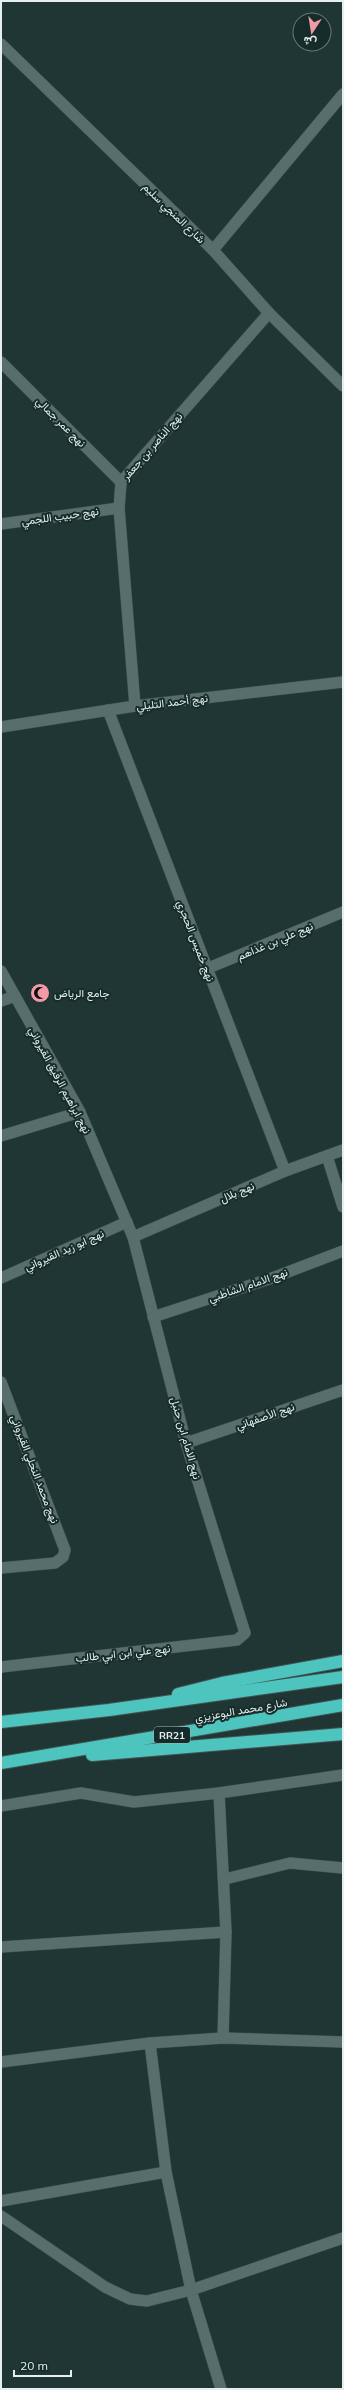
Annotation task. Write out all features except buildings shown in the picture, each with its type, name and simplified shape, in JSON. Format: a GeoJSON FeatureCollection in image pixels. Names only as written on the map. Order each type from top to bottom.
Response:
{"type":"FeatureCollection","features":[{"type":"Feature","properties":{"kind":"highway"},"geometry":{"type":"LineString","coordinates":[[109,1710],[222,1683],[343,1660]]}},
{"type":"Feature","properties":{"kind":"highway","name":"شارع محمد البوعزيزي"},"geometry":{"type":"LineString","coordinates":[[1,1722],[109,1710],[343,1677]]}},
{"type":"Feature","properties":{"kind":"highway","name":"شارع محمد البوعزيزي"},"geometry":{"type":"LineString","coordinates":[[1,1763],[343,1705]]}},
{"type":"Feature","properties":{"kind":"highway"},"geometry":{"type":"LineString","coordinates":[[15,1761],[343,1734]]}},
{"type":"Feature","properties":{"kind":"street","name":"شارع المنجي سليم"},"geometry":{"type":"LineString","coordinates":[[1,44],[213,250],[269,313],[343,386]]}},
{"type":"Feature","properties":{"kind":"street"},"geometry":{"type":"LineString","coordinates":[[213,250],[343,94]]}},
{"type":"Feature","properties":{"kind":"street","name":"نهج الناصر بن جعفر"},"geometry":{"type":"LineString","coordinates":[[135,706],[119,508],[121,482],[269,313]]}},
{"type":"Feature","properties":{"kind":"street","name":"نهج عمر جمالي"},"geometry":{"type":"LineString","coordinates":[[1,362],[121,482]]}},
{"type":"Feature","properties":{"kind":"street","name":"نهج حبيب اللجمي"},"geometry":{"type":"LineString","coordinates":[[1,524],[119,508]]}},
{"type":"Feature","properties":{"kind":"street","name":"نهج أحمد التليلي"},"geometry":{"type":"LineString","coordinates":[[1,727],[135,706],[343,682]]}},
{"type":"Feature","properties":{"kind":"street","name":"نهج خميس الحجري"},"geometry":{"type":"LineString","coordinates":[[108,710],[206,969],[286,1171]]}},
{"type":"Feature","properties":{"kind":"street","name":"نهج علي بن غذاهم"},"geometry":{"type":"LineString","coordinates":[[206,969],[343,912]]}},
{"type":"Feature","properties":{"kind":"street","name":"نهج ابراهيم الرقيق القيرواني"},"geometry":{"type":"LineString","coordinates":[[1,971],[80,1112],[133,1237]]}},
{"type":"Feature","properties":{"kind":"street"},"geometry":{"type":"LineString","coordinates":[[1,1001],[15,996]]}},
{"type":"Feature","properties":{"kind":"street"},"geometry":{"type":"LineString","coordinates":[[1,1136],[80,1112]]}},
{"type":"Feature","properties":{"kind":"street","name":"نهج بلال"},"geometry":{"type":"LineString","coordinates":[[133,1237],[286,1171],[343,1150]]}},
{"type":"Feature","properties":{"kind":"street"},"geometry":{"type":"LineString","coordinates":[[327,1156],[343,1207]]}},
{"type":"Feature","properties":{"kind":"street","name":"نهج ابو زيد القيرواني"},"geometry":{"type":"LineString","coordinates":[[1,1278],[126,1222]]}},
{"type":"Feature","properties":{"kind":"street","name":"نهج الامام ابن حنبل"},"geometry":{"type":"LineString","coordinates":[[133,1237],[186,1443],[245,1628],[243,1636]]}},
{"type":"Feature","properties":{"kind":"street","name":"نهج الامام الشاطبي"},"geometry":{"type":"LineString","coordinates":[[153,1317],[272,1278],[343,1251]]}},
{"type":"Feature","properties":{"kind":"street","name":"نهج محمد النحلي القيرواني"},"geometry":{"type":"LineString","coordinates":[[1,1382],[64,1543],[65,1550],[63,1557],[55,1563],[1,1568]]}},
{"type":"Feature","properties":{"kind":"street","name":"نهج الأصفهاني"},"geometry":{"type":"LineString","coordinates":[[186,1443],[343,1390]]}},
{"type":"Feature","properties":{"kind":"street","name":"نهج علي ابن ابي طالب"},"geometry":{"type":"LineString","coordinates":[[1,1667],[237,1640],[243,1636]]}},
{"type":"Feature","properties":{"kind":"street"},"geometry":{"type":"LineString","coordinates":[[1,1806],[81,1793],[134,1802],[219,1793],[343,1775]]}},
{"type":"Feature","properties":{"kind":"street"},"geometry":{"type":"LineString","coordinates":[[219,1793],[225,1879],[226,1932],[223,2038]]}},
{"type":"Feature","properties":{"kind":"street"},"geometry":{"type":"LineString","coordinates":[[225,1879],[290,1863],[343,1868]]}},
{"type":"Feature","properties":{"kind":"street"},"geometry":{"type":"LineString","coordinates":[[1,1947],[226,1932]]}},
{"type":"Feature","properties":{"kind":"street"},"geometry":{"type":"LineString","coordinates":[[1,2062],[150,2043],[223,2038],[343,2042]]}},
{"type":"Feature","properties":{"kind":"street"},"geometry":{"type":"LineString","coordinates":[[150,2043],[166,2172],[191,2290],[222,2389]]}},
{"type":"Feature","properties":{"kind":"street"},"geometry":{"type":"LineString","coordinates":[[1,2201],[166,2172]]}},
{"type":"Feature","properties":{"kind":"street"},"geometry":{"type":"LineString","coordinates":[[1,2216],[118,2294],[130,2299],[147,2301],[191,2290],[343,2238]]}},
{"type":"Feature","properties":{"kind":"place","name":"جامع الرياض"},"geometry":{"type":"Point","coordinates":[40,993]}}]}
